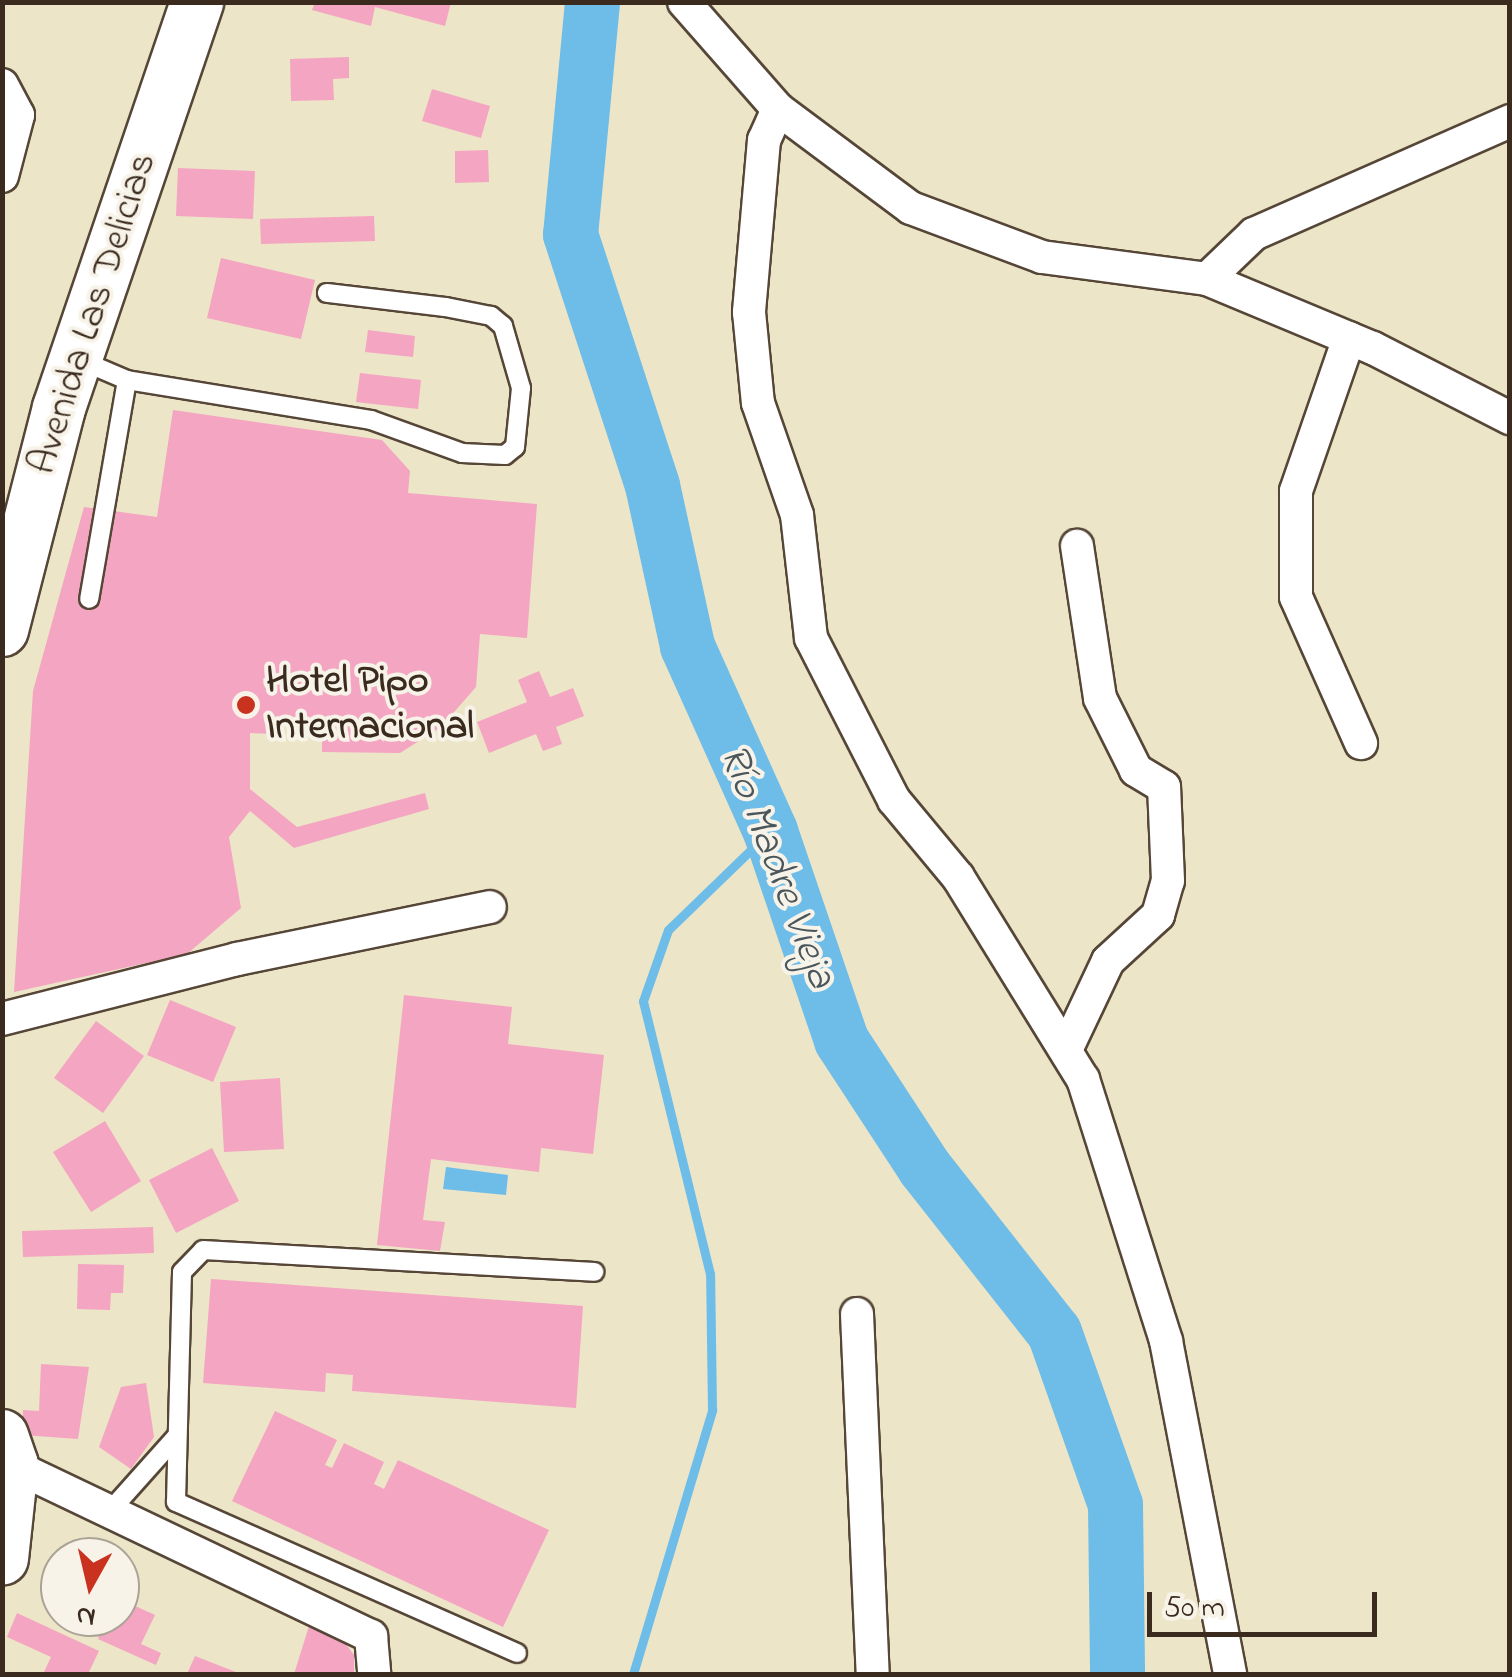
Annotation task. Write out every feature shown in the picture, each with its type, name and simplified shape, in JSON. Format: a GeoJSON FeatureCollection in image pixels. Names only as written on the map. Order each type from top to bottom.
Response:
{"type":"FeatureCollection","features":[{"type":"Feature","properties":{"kind":"main road","name":"Avenida Las Delicias"},"geometry":{"type":"LineString","coordinates":[[2,630],[74,358],[198,2]]}},
{"type":"Feature","properties":{"kind":"main road"},"geometry":{"type":"LineString","coordinates":[[2,1558],[8,1450]]}},
{"type":"Feature","properties":{"kind":"street"},"geometry":{"type":"LineString","coordinates":[[684,2],[778,109],[911,208],[1042,257],[1207,279],[1349,338],[1510,418]]}},
{"type":"Feature","properties":{"kind":"street"},"geometry":{"type":"LineString","coordinates":[[2,85],[18,115],[2,176]]}},
{"type":"Feature","properties":{"kind":"street"},"geometry":{"type":"LineString","coordinates":[[778,109],[764,140],[750,312],[758,403],[797,515],[811,638],[894,800],[958,877],[1084,1080],[1166,1340],[1230,1674]]}},
{"type":"Feature","properties":{"kind":"street"},"geometry":{"type":"LineString","coordinates":[[1207,279],[1254,234],[1510,121]]}},
{"type":"Feature","properties":{"kind":"street"},"geometry":{"type":"LineString","coordinates":[[1349,338],[1296,491],[1296,597],[1360,742]]}},
{"type":"Feature","properties":{"kind":"street"},"geometry":{"type":"LineString","coordinates":[[1066,1050],[1108,961],[1158,915],[1168,881],[1164,787],[1136,770],[1100,698],[1076,546]]}},
{"type":"Feature","properties":{"kind":"street"},"geometry":{"type":"LineString","coordinates":[[2,1018],[236,959],[490,907]]}},
{"type":"Feature","properties":{"kind":"street"},"geometry":{"type":"LineString","coordinates":[[857,1314],[873,1674]]}},
{"type":"Feature","properties":{"kind":"street"},"geometry":{"type":"LineString","coordinates":[[8,1450],[108,1512],[371,1636],[374,1674]]}},
{"type":"Feature","properties":{"kind":"lane"},"geometry":{"type":"LineString","coordinates":[[74,358],[127,380],[371,420],[462,454],[505,455],[515,447],[521,388],[503,326],[490,316],[445,307],[327,293]]}},
{"type":"Feature","properties":{"kind":"lane"},"geometry":{"type":"LineString","coordinates":[[90,599],[127,380]]}},
{"type":"Feature","properties":{"kind":"lane"},"geometry":{"type":"LineString","coordinates":[[517,1654],[176,1502],[182,1272],[203,1250],[594,1272]]}},
{"type":"Feature","properties":{"kind":"lane"},"geometry":{"type":"LineString","coordinates":[[108,1512],[177,1436]]}},
{"type":"Feature","properties":{"kind":"water"},"geometry":{"type":"Polygon","coordinates":[[[446,1167],[508,1175],[506,1195],[443,1189],[446,1167]]]}},
{"type":"Feature","properties":{"kind":"building"},"geometry":{"type":"Polygon","coordinates":[[[315,2],[451,2],[445,26],[375,7],[371,26],[312,10],[315,2]]]}},
{"type":"Feature","properties":{"kind":"building"},"geometry":{"type":"Polygon","coordinates":[[[349,57],[349,78],[333,79],[334,100],[291,101],[290,59],[349,57]]]}},
{"type":"Feature","properties":{"kind":"building"},"geometry":{"type":"Polygon","coordinates":[[[432,89],[490,106],[481,138],[422,121],[432,89]]]}},
{"type":"Feature","properties":{"kind":"building"},"geometry":{"type":"Polygon","coordinates":[[[488,150],[489,182],[455,183],[455,151],[488,150]]]}},
{"type":"Feature","properties":{"kind":"building"},"geometry":{"type":"Polygon","coordinates":[[[178,168],[255,171],[253,219],[176,216],[178,168]]]}},
{"type":"Feature","properties":{"kind":"building"},"geometry":{"type":"Polygon","coordinates":[[[374,216],[375,241],[261,244],[260,219],[374,216]]]}},
{"type":"Feature","properties":{"kind":"building"},"geometry":{"type":"Polygon","coordinates":[[[221,258],[315,280],[301,339],[207,318],[221,258]]]}},
{"type":"Feature","properties":{"kind":"building"},"geometry":{"type":"Polygon","coordinates":[[[368,330],[415,336],[413,357],[365,352],[368,330]]]}},
{"type":"Feature","properties":{"kind":"building"},"geometry":{"type":"Polygon","coordinates":[[[360,373],[421,380],[418,409],[356,402],[360,373]]]}},
{"type":"Feature","properties":{"kind":"building","name":"Hotel Pipo Internacional"},"geometry":{"type":"Polygon","coordinates":[[[173,410],[382,440],[410,471],[408,493],[537,504],[527,638],[480,634],[476,687],[441,727],[400,753],[322,752],[322,721],[278,720],[278,734],[250,733],[250,789],[297,827],[425,793],[429,809],[294,848],[250,811],[229,837],[241,908],[187,954],[14,992],[33,691],[84,507],[157,517],[173,410]]]}},
{"type":"Feature","properties":{"kind":"building"},"geometry":{"type":"Polygon","coordinates":[[[539,671],[550,697],[573,688],[584,716],[556,727],[562,744],[543,751],[536,734],[489,753],[477,722],[527,702],[518,680],[539,671]]]}},
{"type":"Feature","properties":{"kind":"building"},"geometry":{"type":"Polygon","coordinates":[[[404,995],[512,1007],[508,1044],[604,1055],[593,1154],[541,1148],[539,1172],[431,1159],[423,1220],[445,1222],[440,1251],[377,1245],[404,995]]]}},
{"type":"Feature","properties":{"kind":"building"},"geometry":{"type":"Polygon","coordinates":[[[170,1000],[236,1027],[213,1082],[147,1055],[170,1000]]]}},
{"type":"Feature","properties":{"kind":"building"},"geometry":{"type":"Polygon","coordinates":[[[96,1021],[144,1056],[103,1113],[54,1078],[96,1021]]]}},
{"type":"Feature","properties":{"kind":"building"},"geometry":{"type":"Polygon","coordinates":[[[280,1078],[284,1149],[224,1152],[220,1082],[280,1078]]]}},
{"type":"Feature","properties":{"kind":"building"},"geometry":{"type":"Polygon","coordinates":[[[105,1121],[141,1181],[91,1212],[53,1152],[105,1121]]]}},
{"type":"Feature","properties":{"kind":"building"},"geometry":{"type":"Polygon","coordinates":[[[212,1148],[239,1201],[176,1233],[149,1180],[212,1148]]]}},
{"type":"Feature","properties":{"kind":"building"},"geometry":{"type":"Polygon","coordinates":[[[153,1227],[154,1253],[23,1257],[22,1231],[153,1227]]]}},
{"type":"Feature","properties":{"kind":"building"},"geometry":{"type":"Polygon","coordinates":[[[78,1264],[124,1265],[123,1293],[111,1293],[110,1310],[77,1309],[78,1264]]]}},
{"type":"Feature","properties":{"kind":"building"},"geometry":{"type":"Polygon","coordinates":[[[211,1279],[583,1306],[576,1408],[352,1391],[353,1375],[326,1373],[325,1392],[203,1383],[211,1279]]]}},
{"type":"Feature","properties":{"kind":"building"},"geometry":{"type":"Polygon","coordinates":[[[41,1364],[89,1367],[78,1439],[22,1435],[23,1410],[39,1411],[41,1364]]]}},
{"type":"Feature","properties":{"kind":"building"},"geometry":{"type":"Polygon","coordinates":[[[146,1383],[154,1437],[131,1469],[99,1447],[121,1387],[146,1383]]]}},
{"type":"Feature","properties":{"kind":"building"},"geometry":{"type":"Polygon","coordinates":[[[275,1411],[337,1440],[325,1465],[332,1468],[344,1443],[384,1462],[374,1484],[384,1489],[398,1460],[549,1530],[503,1627],[232,1501],[275,1411]]]}},
{"type":"Feature","properties":{"kind":"building"},"geometry":{"type":"Polygon","coordinates":[[[140,1608],[155,1615],[141,1644],[161,1653],[156,1665],[98,1639],[140,1637],[140,1608]]]}},
{"type":"Feature","properties":{"kind":"building"},"geometry":{"type":"Polygon","coordinates":[[[17,1613],[40,1624],[40,1637],[69,1637],[99,1651],[88,1674],[43,1674],[51,1657],[7,1637],[17,1613]]]}},
{"type":"Feature","properties":{"kind":"building"},"geometry":{"type":"Polygon","coordinates":[[[309,1626],[339,1635],[354,1655],[354,1674],[294,1674],[309,1626]]]}},
{"type":"Feature","properties":{"kind":"building"},"geometry":{"type":"Polygon","coordinates":[[[195,1656],[241,1674],[187,1674],[195,1656]]]}},
{"type":"Feature","properties":{"kind":"waterway","name":"Río Madre Vieja"},"geometry":{"type":"LineString","coordinates":[[592,2],[570,234],[652,485],[687,646],[770,831],[841,1040],[924,1167],[1054,1332],[1115,1504],[1117,1674]]}},
{"type":"Feature","properties":{"kind":"waterway"},"geometry":{"type":"LineString","coordinates":[[633,1674],[712,1410],[710,1274],[643,1001],[668,930],[770,831]]}},
{"type":"Feature","properties":{"kind":"place","name":"Hotel Pipo Internacional"},"geometry":{"type":"Point","coordinates":[246,705]}}]}
